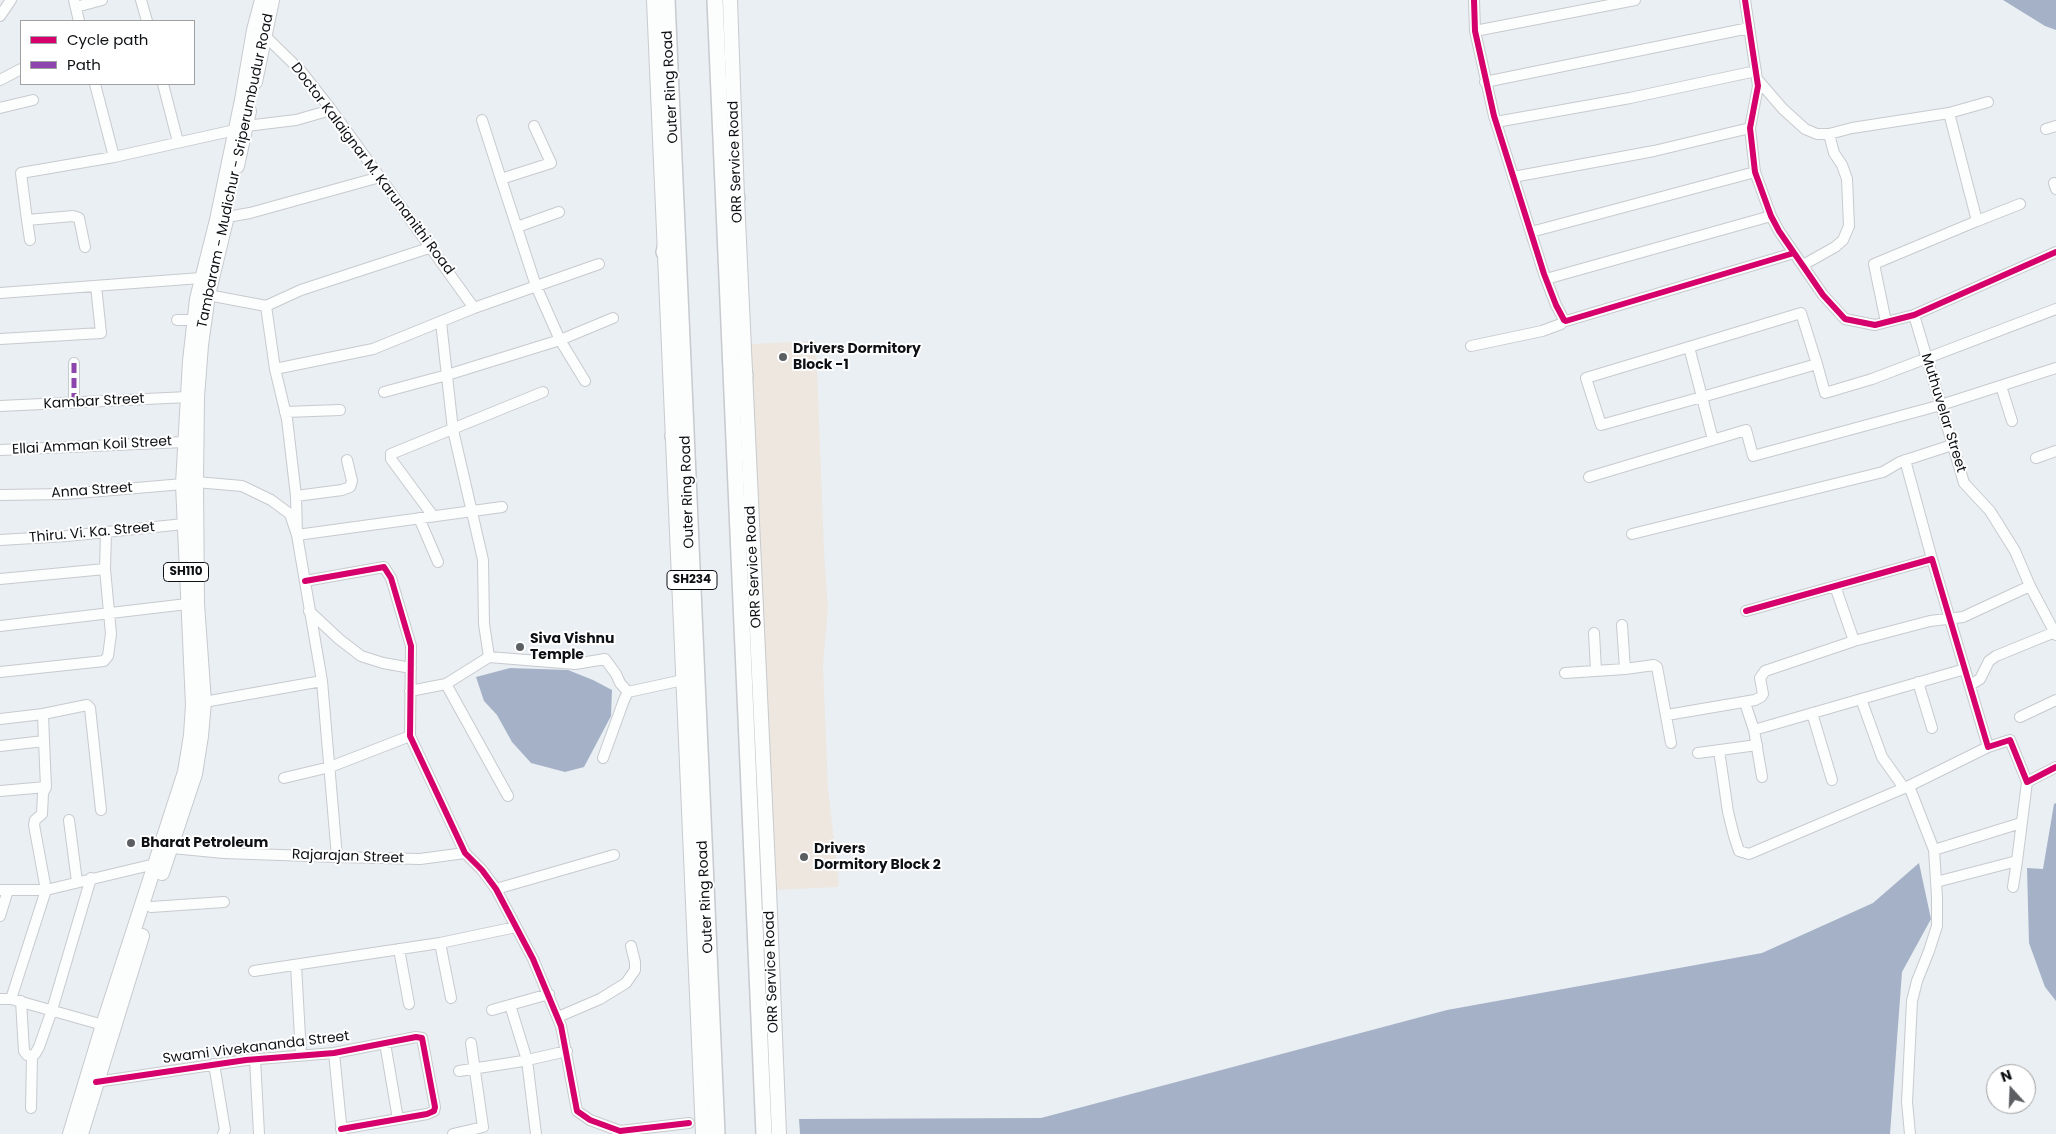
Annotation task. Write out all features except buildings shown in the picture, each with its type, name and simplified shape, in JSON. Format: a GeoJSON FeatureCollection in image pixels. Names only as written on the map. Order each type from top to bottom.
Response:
{"type":"FeatureCollection","features":[{"type":"Feature","properties":{"kind":"highway","name":"Outer Ring Road"},"geometry":{"type":"LineString","coordinates":[[667,0],[717,1134]]}},
{"type":"Feature","properties":{"kind":"highway"},"geometry":{"type":"LineString","coordinates":[[715,0],[764,1134]]}},
{"type":"Feature","properties":{"kind":"highway"},"geometry":{"type":"LineString","coordinates":[[722,147],[736,198]]}},
{"type":"Feature","properties":{"kind":"highway"},"geometry":{"type":"LineString","coordinates":[[664,252],[676,206]]}},
{"type":"Feature","properties":{"kind":"highway"},"geometry":{"type":"LineString","coordinates":[[734,430],[745,375]]}},
{"type":"Feature","properties":{"kind":"highway"},"geometry":{"type":"LineString","coordinates":[[673,436],[688,482]]}},
{"type":"Feature","properties":{"kind":"main road","name":"Tambaram - Mudichur - Sriperumbudur Road"},"geometry":{"type":"LineString","coordinates":[[259,32],[262,0]]}},
{"type":"Feature","properties":{"kind":"main road","name":"Tambaram - Mudichur - Sriperumbudur Road"},"geometry":{"type":"LineString","coordinates":[[167,846],[185,772],[191,735],[193,705],[184,524],[200,354],[208,295],[227,217],[240,128],[242,100],[259,32],[272,0]]}},
{"type":"Feature","properties":{"kind":"main road"},"geometry":{"type":"LineString","coordinates":[[654,0],[702,1134]]}},
{"type":"Feature","properties":{"kind":"main road","name":"ORR Service Road"},"geometry":{"type":"LineString","coordinates":[[730,0],[736,198],[778,1134]]}},
{"type":"Feature","properties":{"kind":"main road","name":"Tambaram - Mudichur - Sriperumbudur Road"},"geometry":{"type":"LineString","coordinates":[[80,1134],[103,1025],[194,774],[201,736],[204,702],[189,483],[184,442],[194,320],[201,278],[240,128]]}},
{"type":"Feature","properties":{"kind":"main road","name":"Tambaram - Mudichur - Sriperumbudur Road"},"geometry":{"type":"LineString","coordinates":[[80,1134],[151,907],[160,864]]}},
{"type":"Feature","properties":{"kind":"street"},"geometry":{"type":"LineString","coordinates":[[0,16],[11,0]]}},
{"type":"Feature","properties":{"kind":"street"},"geometry":{"type":"LineString","coordinates":[[80,20],[75,3],[102,0]]}},
{"type":"Feature","properties":{"kind":"street"},"geometry":{"type":"LineString","coordinates":[[141,0],[146,20]]}},
{"type":"Feature","properties":{"kind":"street"},"geometry":{"type":"LineString","coordinates":[[1474,0],[1475,31],[1485,82],[1496,122],[1546,279],[1564,320]]}},
{"type":"Feature","properties":{"kind":"street"},"geometry":{"type":"LineString","coordinates":[[1475,31],[1636,0]]}},
{"type":"Feature","properties":{"kind":"street"},"geometry":{"type":"LineString","coordinates":[[1745,0],[1758,86],[1750,128],[1755,172],[1771,216],[1794,253],[1824,295],[1845,319],[1875,325],[1914,315],[2056,252]]}},
{"type":"Feature","properties":{"kind":"street"},"geometry":{"type":"LineString","coordinates":[[1485,82],[1749,28]]}},
{"type":"Feature","properties":{"kind":"street","name":"Doctor Kalaignar M. Karunanithi Road"},"geometry":{"type":"LineString","coordinates":[[259,32],[301,71],[432,247],[474,308]]}},
{"type":"Feature","properties":{"kind":"street"},"geometry":{"type":"LineString","coordinates":[[0,80],[20,70]]}},
{"type":"Feature","properties":{"kind":"street"},"geometry":{"type":"LineString","coordinates":[[1496,122],[1757,75]]}},
{"type":"Feature","properties":{"kind":"street"},"geometry":{"type":"LineString","coordinates":[[1757,75],[1783,109],[1805,129],[1817,134],[1829,134],[1852,128],[1949,113],[1988,102]]}},
{"type":"Feature","properties":{"kind":"street"},"geometry":{"type":"LineString","coordinates":[[95,85],[114,157]]}},
{"type":"Feature","properties":{"kind":"street"},"geometry":{"type":"LineString","coordinates":[[163,85],[178,142]]}},
{"type":"Feature","properties":{"kind":"street"},"geometry":{"type":"LineString","coordinates":[[0,108],[33,100]]}},
{"type":"Feature","properties":{"kind":"street"},"geometry":{"type":"LineString","coordinates":[[30,240],[21,173],[114,157],[240,128],[296,120],[331,110]]}},
{"type":"Feature","properties":{"kind":"street"},"geometry":{"type":"LineString","coordinates":[[1949,113],[1977,220]]}},
{"type":"Feature","properties":{"kind":"street"},"geometry":{"type":"LineString","coordinates":[[482,120],[536,286],[560,340],[585,381]]}},
{"type":"Feature","properties":{"kind":"street"},"geometry":{"type":"LineString","coordinates":[[501,179],[551,163],[534,126]]}},
{"type":"Feature","properties":{"kind":"street"},"geometry":{"type":"LineString","coordinates":[[1513,177],[1654,151],[1750,128]]}},
{"type":"Feature","properties":{"kind":"street"},"geometry":{"type":"LineString","coordinates":[[1803,265],[1836,247],[1843,240],[1849,226],[1848,179],[1834,153],[1829,134]]}},
{"type":"Feature","properties":{"kind":"street"},"geometry":{"type":"LineString","coordinates":[[1531,232],[1755,172]]}},
{"type":"Feature","properties":{"kind":"street"},"geometry":{"type":"LineString","coordinates":[[227,217],[250,213],[380,177]]}},
{"type":"Feature","properties":{"kind":"street"},"geometry":{"type":"LineString","coordinates":[[1886,322],[1874,264],[1977,220],[2020,204]]}},
{"type":"Feature","properties":{"kind":"street"},"geometry":{"type":"LineString","coordinates":[[517,227],[559,212]]}},
{"type":"Feature","properties":{"kind":"street"},"geometry":{"type":"LineString","coordinates":[[27,220],[73,216],[79,218],[85,247]]}},
{"type":"Feature","properties":{"kind":"street"},"geometry":{"type":"LineString","coordinates":[[1546,279],[1771,216]]}},
{"type":"Feature","properties":{"kind":"street"},"geometry":{"type":"LineString","coordinates":[[208,295],[266,306],[301,290],[432,247]]}},
{"type":"Feature","properties":{"kind":"street"},"geometry":{"type":"LineString","coordinates":[[1471,346],[1542,330],[1561,324],[1564,320],[1566,321],[1794,253]]}},
{"type":"Feature","properties":{"kind":"street"},"geometry":{"type":"LineString","coordinates":[[275,369],[373,349],[474,308],[599,264]]}},
{"type":"Feature","properties":{"kind":"street"},"geometry":{"type":"LineString","coordinates":[[0,293],[201,278]]}},
{"type":"Feature","properties":{"kind":"street"},"geometry":{"type":"LineString","coordinates":[[0,340],[101,333],[96,286]]}},
{"type":"Feature","properties":{"kind":"street"},"geometry":{"type":"LineString","coordinates":[[266,306],[275,369],[285,412],[296,496],[297,535],[322,681],[337,857]]}},
{"type":"Feature","properties":{"kind":"street"},"geometry":{"type":"LineString","coordinates":[[1817,364],[1601,425],[1586,378],[1801,313],[1817,364],[1825,393],[1872,379],[2056,309]]}},
{"type":"Feature","properties":{"kind":"street","name":"Muthuvelar Street"},"geometry":{"type":"LineString","coordinates":[[1914,315],[1964,483],[1990,511],[2015,551],[2030,586],[2054,628]]}},
{"type":"Feature","properties":{"kind":"street"},"geometry":{"type":"LineString","coordinates":[[384,392],[447,375],[560,340],[612,318]]}},
{"type":"Feature","properties":{"kind":"street"},"geometry":{"type":"LineString","coordinates":[[177,320],[194,320]]}},
{"type":"Feature","properties":{"kind":"street"},"geometry":{"type":"LineString","coordinates":[[441,322],[453,430],[483,560],[484,624],[489,657]]}},
{"type":"Feature","properties":{"kind":"street"},"geometry":{"type":"LineString","coordinates":[[1689,347],[1713,440]]}},
{"type":"Feature","properties":{"kind":"street"},"geometry":{"type":"LineString","coordinates":[[74,363],[74,403]]}},
{"type":"Feature","properties":{"kind":"street"},"geometry":{"type":"LineString","coordinates":[[1589,476],[1746,430],[1753,456],[1941,406],[2056,368]]}},
{"type":"Feature","properties":{"kind":"street"},"geometry":{"type":"LineString","coordinates":[[2001,386],[2012,421]]}},
{"type":"Feature","properties":{"kind":"street"},"geometry":{"type":"LineString","coordinates":[[433,516],[391,460],[391,454],[543,392]]}},
{"type":"Feature","properties":{"kind":"street","name":"Kambar Street"},"geometry":{"type":"LineString","coordinates":[[0,406],[188,397]]}},
{"type":"Feature","properties":{"kind":"street"},"geometry":{"type":"LineString","coordinates":[[285,412],[340,410]]}},
{"type":"Feature","properties":{"kind":"street","name":"Ellai Amman Koil Street"},"geometry":{"type":"LineString","coordinates":[[0,450],[184,442]]}},
{"type":"Feature","properties":{"kind":"street"},"geometry":{"type":"LineString","coordinates":[[1632,534],[1883,472],[1906,460],[1952,445]]}},
{"type":"Feature","properties":{"kind":"street"},"geometry":{"type":"LineString","coordinates":[[2036,458],[2056,451]]}},
{"type":"Feature","properties":{"kind":"street"},"geometry":{"type":"LineString","coordinates":[[296,496],[342,490],[350,487],[352,481],[347,460]]}},
{"type":"Feature","properties":{"kind":"street"},"geometry":{"type":"LineString","coordinates":[[1906,460],[1932,559],[1988,747]]}},
{"type":"Feature","properties":{"kind":"street","name":"Anna Street"},"geometry":{"type":"LineString","coordinates":[[0,495],[66,494],[189,483],[242,486],[271,500],[290,514],[297,535]]}},
{"type":"Feature","properties":{"kind":"street"},"geometry":{"type":"LineString","coordinates":[[297,535],[502,506]]}},
{"type":"Feature","properties":{"kind":"street"},"geometry":{"type":"LineString","coordinates":[[419,518],[438,562]]}},
{"type":"Feature","properties":{"kind":"street","name":"Thiru. Vi. Ka. Street"},"geometry":{"type":"LineString","coordinates":[[0,540],[184,524]]}},
{"type":"Feature","properties":{"kind":"street"},"geometry":{"type":"LineString","coordinates":[[0,672],[104,662],[111,647],[105,569],[106,532]]}},
{"type":"Feature","properties":{"kind":"street"},"geometry":{"type":"LineString","coordinates":[[1746,611],[1932,559]]}},
{"type":"Feature","properties":{"kind":"street"},"geometry":{"type":"LineString","coordinates":[[305,581],[384,567],[391,578],[411,646],[410,736],[465,854],[482,870],[496,889],[533,959],[558,1017],[567,1050],[577,1111],[590,1120],[620,1132],[689,1123]]}},
{"type":"Feature","properties":{"kind":"street"},"geometry":{"type":"LineString","coordinates":[[0,579],[105,569]]}},
{"type":"Feature","properties":{"kind":"street"},"geometry":{"type":"LineString","coordinates":[[1835,586],[1854,641]]}},
{"type":"Feature","properties":{"kind":"street"},"geometry":{"type":"LineString","coordinates":[[1667,714],[1745,702],[1761,697],[1763,694],[1760,678],[1766,671],[1854,641],[1930,620],[1963,617],[2030,586]]}},
{"type":"Feature","properties":{"kind":"street"},"geometry":{"type":"LineString","coordinates":[[0,626],[187,604]]}},
{"type":"Feature","properties":{"kind":"street"},"geometry":{"type":"LineString","coordinates":[[309,611],[339,639],[361,656],[383,663],[410,668]]}},
{"type":"Feature","properties":{"kind":"street"},"geometry":{"type":"LineString","coordinates":[[1622,625],[1625,669]]}},
{"type":"Feature","properties":{"kind":"street"},"geometry":{"type":"LineString","coordinates":[[1970,685],[1980,679],[1989,661],[1996,656],[2054,628]]}},
{"type":"Feature","properties":{"kind":"street"},"geometry":{"type":"LineString","coordinates":[[1594,633],[1596,670]]}},
{"type":"Feature","properties":{"kind":"street"},"geometry":{"type":"LineString","coordinates":[[410,691],[446,684],[489,657],[575,664],[604,659],[628,692]]}},
{"type":"Feature","properties":{"kind":"street"},"geometry":{"type":"LineString","coordinates":[[1565,672],[1625,669],[1654,665],[1657,667],[1671,743]]}},
{"type":"Feature","properties":{"kind":"street"},"geometry":{"type":"LineString","coordinates":[[1754,730],[1965,669]]}},
{"type":"Feature","properties":{"kind":"street"},"geometry":{"type":"LineString","coordinates":[[628,692],[683,680]]}},
{"type":"Feature","properties":{"kind":"street"},"geometry":{"type":"LineString","coordinates":[[204,702],[322,681]]}},
{"type":"Feature","properties":{"kind":"street"},"geometry":{"type":"LineString","coordinates":[[1918,682],[1932,728]]}},
{"type":"Feature","properties":{"kind":"street"},"geometry":{"type":"LineString","coordinates":[[446,684],[508,796]]}},
{"type":"Feature","properties":{"kind":"street"},"geometry":{"type":"LineString","coordinates":[[603,758],[628,692]]}},
{"type":"Feature","properties":{"kind":"street"},"geometry":{"type":"LineString","coordinates":[[1861,699],[1882,757],[1906,787],[1934,850],[1937,926],[1930,951],[1917,980],[1910,1025],[1907,1102],[1910,1134]]}},
{"type":"Feature","properties":{"kind":"street"},"geometry":{"type":"LineString","coordinates":[[2020,716],[2056,700]]}},
{"type":"Feature","properties":{"kind":"street"},"geometry":{"type":"LineString","coordinates":[[1745,702],[1754,730],[1762,777]]}},
{"type":"Feature","properties":{"kind":"street"},"geometry":{"type":"LineString","coordinates":[[0,719],[43,714],[83,705],[90,708],[101,810]]}},
{"type":"Feature","properties":{"kind":"street"},"geometry":{"type":"LineString","coordinates":[[32,1056],[27,1055],[24,1051],[16,1000],[46,890],[34,825],[35,820],[42,814],[43,793],[46,787],[43,714]]}},
{"type":"Feature","properties":{"kind":"street"},"geometry":{"type":"LineString","coordinates":[[1812,714],[1832,780]]}},
{"type":"Feature","properties":{"kind":"street"},"geometry":{"type":"LineString","coordinates":[[284,778],[330,767],[410,736]]}},
{"type":"Feature","properties":{"kind":"street"},"geometry":{"type":"LineString","coordinates":[[1719,750],[1728,812],[1739,851],[1743,854],[1749,854],[1906,787],[1988,747],[2010,740],[2027,782],[2013,887]]}},
{"type":"Feature","properties":{"kind":"street"},"geometry":{"type":"LineString","coordinates":[[0,746],[44,741]]}},
{"type":"Feature","properties":{"kind":"street"},"geometry":{"type":"LineString","coordinates":[[1698,753],[1757,745]]}},
{"type":"Feature","properties":{"kind":"street"},"geometry":{"type":"LineString","coordinates":[[2027,782],[2056,767]]}},
{"type":"Feature","properties":{"kind":"street"},"geometry":{"type":"LineString","coordinates":[[0,791],[46,787]]}},
{"type":"Feature","properties":{"kind":"street"},"geometry":{"type":"LineString","coordinates":[[69,820],[77,882]]}},
{"type":"Feature","properties":{"kind":"street"},"geometry":{"type":"LineString","coordinates":[[1934,850],[2021,824]]}},
{"type":"Feature","properties":{"kind":"street","name":"Rajarajan Street"},"geometry":{"type":"LineString","coordinates":[[167,846],[224,853],[337,857],[420,859],[465,854]]}},
{"type":"Feature","properties":{"kind":"street"},"geometry":{"type":"LineString","coordinates":[[496,889],[614,855]]}},
{"type":"Feature","properties":{"kind":"street"},"geometry":{"type":"LineString","coordinates":[[1936,882],[2017,861]]}},
{"type":"Feature","properties":{"kind":"street"},"geometry":{"type":"LineString","coordinates":[[0,916],[4,890],[46,890],[90,878],[160,864]]}},
{"type":"Feature","properties":{"kind":"street"},"geometry":{"type":"LineString","coordinates":[[31,1108],[32,1056],[39,1047],[52,1010],[90,878]]}},
{"type":"Feature","properties":{"kind":"street"},"geometry":{"type":"LineString","coordinates":[[151,907],[224,902]]}},
{"type":"Feature","properties":{"kind":"street"},"geometry":{"type":"LineString","coordinates":[[254,971],[399,950],[516,927]]}},
{"type":"Feature","properties":{"kind":"street"},"geometry":{"type":"LineString","coordinates":[[440,943],[450,998]]}},
{"type":"Feature","properties":{"kind":"street"},"geometry":{"type":"LineString","coordinates":[[558,1017],[600,999],[626,983],[635,970],[636,962],[631,946]]}},
{"type":"Feature","properties":{"kind":"street"},"geometry":{"type":"LineString","coordinates":[[399,950],[409,1004]]}},
{"type":"Feature","properties":{"kind":"street"},"geometry":{"type":"LineString","coordinates":[[296,965],[301,1055]]}},
{"type":"Feature","properties":{"kind":"street"},"geometry":{"type":"LineString","coordinates":[[492,1010],[548,994]]}},
{"type":"Feature","properties":{"kind":"street"},"geometry":{"type":"LineString","coordinates":[[0,999],[16,1000],[103,1025]]}},
{"type":"Feature","properties":{"kind":"street"},"geometry":{"type":"LineString","coordinates":[[510,1005],[527,1060],[536,1134]]}},
{"type":"Feature","properties":{"kind":"street","name":"Swami Vivekananda Street"},"geometry":{"type":"LineString","coordinates":[[96,1082],[255,1059],[334,1053],[419,1037],[424,1042],[434,1111],[398,1119]]}},
{"type":"Feature","properties":{"kind":"street"},"geometry":{"type":"LineString","coordinates":[[334,1053],[341,1131],[398,1119],[385,1043]]}},
{"type":"Feature","properties":{"kind":"street"},"geometry":{"type":"LineString","coordinates":[[453,1134],[483,1127],[471,1043]]}},
{"type":"Feature","properties":{"kind":"street"},"geometry":{"type":"LineString","coordinates":[[459,1071],[527,1060],[567,1050]]}},
{"type":"Feature","properties":{"kind":"street"},"geometry":{"type":"LineString","coordinates":[[255,1059],[259,1134]]}},
{"type":"Feature","properties":{"kind":"street"},"geometry":{"type":"LineString","coordinates":[[214,1064],[225,1130],[223,1134]]}},
{"type":"Feature","properties":{"kind":"shaded area"},"geometry":{"type":"Polygon","coordinates":[[[816,341],[828,608],[823,666],[828,789],[839,882],[838,887],[774,890],[751,344],[816,341]]]}},
{"type":"Feature","properties":{"kind":"water"},"geometry":{"type":"Polygon","coordinates":[[[2003,0],[2056,0],[2056,30],[2045,26],[2003,0]]]}},
{"type":"Feature","properties":{"kind":"water"},"geometry":{"type":"Polygon","coordinates":[[[510,668],[568,670],[612,690],[611,716],[584,767],[565,772],[531,763],[512,742],[497,715],[484,701],[476,677],[510,668]]]}},
{"type":"Feature","properties":{"kind":"water"},"geometry":{"type":"Polygon","coordinates":[[[2056,803],[2056,1001],[2045,987],[2029,943],[2027,868],[2043,869],[2054,804],[2056,803]]]}},
{"type":"Feature","properties":{"kind":"water"},"geometry":{"type":"Polygon","coordinates":[[[1919,863],[1931,919],[1902,972],[1890,1134],[800,1134],[799,1119],[1041,1118],[1447,1010],[1762,953],[1873,903],[1919,863]]]}},
{"type":"Feature","properties":{"kind":"marked path"},"geometry":{"type":"LineString","coordinates":[[74,363],[74,403]]}},
{"type":"Feature","properties":{"kind":"cycle path"},"geometry":{"type":"LineString","coordinates":[[1474,0],[1475,31],[1494,116],[1544,274],[1564,320],[1566,321],[1794,253]]}},
{"type":"Feature","properties":{"kind":"cycle path"},"geometry":{"type":"LineString","coordinates":[[1745,0],[1758,86],[1750,128],[1755,172],[1771,216],[1779,231],[1823,295],[1845,319],[1875,325],[1914,315],[2056,252]]}},
{"type":"Feature","properties":{"kind":"cycle path"},"geometry":{"type":"LineString","coordinates":[[1746,611],[1932,559],[1988,747],[2010,740],[2027,782],[2056,767]]}},
{"type":"Feature","properties":{"kind":"cycle path"},"geometry":{"type":"LineString","coordinates":[[305,581],[384,567],[391,578],[411,646],[410,736],[465,853],[482,870],[496,889],[533,959],[561,1026],[577,1111],[590,1120],[620,1131],[689,1123]]}},
{"type":"Feature","properties":{"kind":"cycle path"},"geometry":{"type":"LineString","coordinates":[[96,1082],[246,1060],[334,1053],[416,1037],[422,1038],[435,1107],[434,1111],[427,1114],[341,1129]]}},
{"type":"Feature","properties":{"kind":"place","name":"Drivers Dormitory Block -1"},"geometry":{"type":"Point","coordinates":[783,357]}},
{"type":"Feature","properties":{"kind":"place","name":"Siva Vishnu Temple"},"geometry":{"type":"Point","coordinates":[520,647]}},
{"type":"Feature","properties":{"kind":"place","name":"Bharat Petroleum"},"geometry":{"type":"Point","coordinates":[131,843]}},
{"type":"Feature","properties":{"kind":"place","name":"Drivers Dormitory Block 2"},"geometry":{"type":"Point","coordinates":[804,857]}}]}
